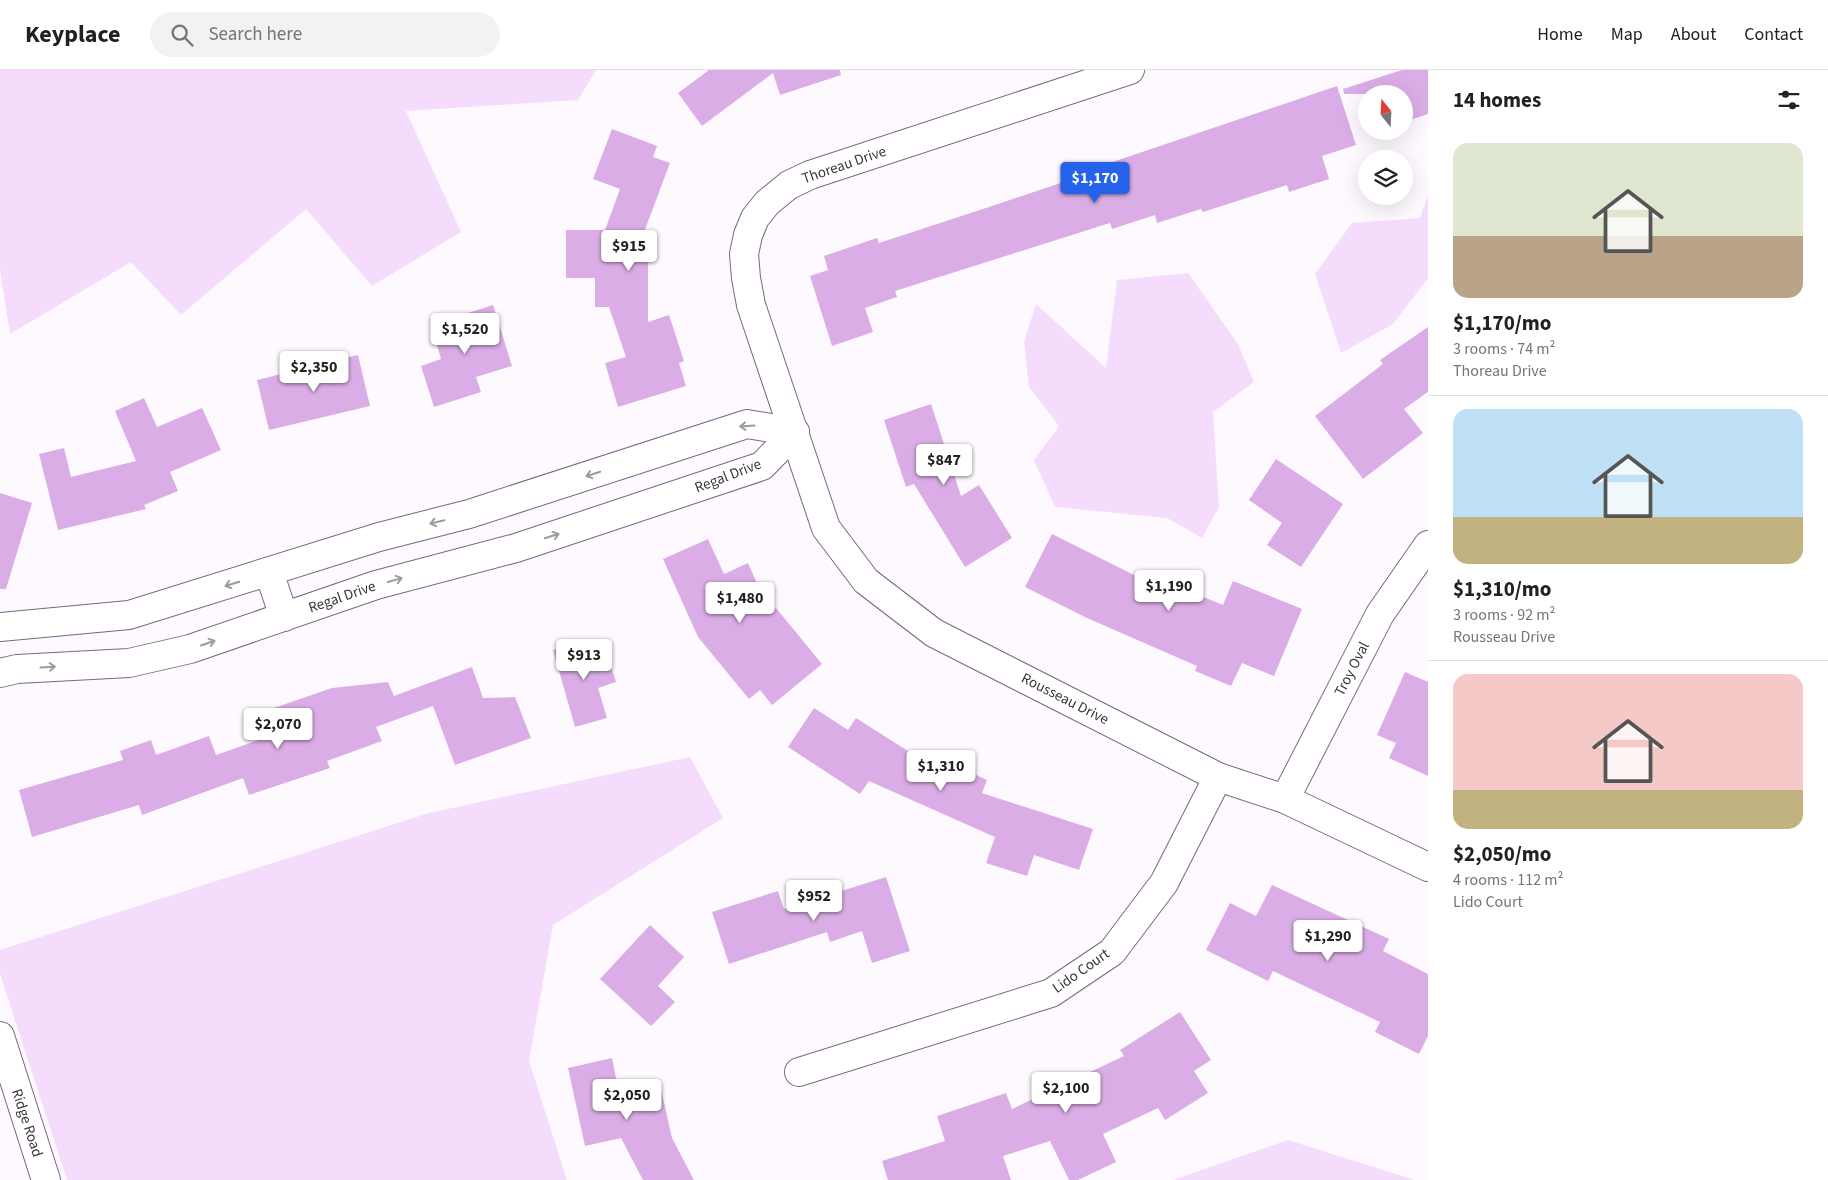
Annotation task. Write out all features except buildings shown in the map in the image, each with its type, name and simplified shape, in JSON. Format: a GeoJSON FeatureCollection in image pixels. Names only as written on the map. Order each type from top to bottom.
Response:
{"type":"FeatureCollection","features":[{"type":"Feature","properties":{"kind":"street","name":"Thoreau Drive"},"geometry":{"type":"LineString","coordinates":[[795,432],[751,305],[746,278],[744,254],[748,235],[755,218],[767,203],[789,186],[810,175],[1130,70]]}},
{"type":"Feature","properties":{"kind":"street"},"geometry":{"type":"LineString","coordinates":[[0,627],[129,615],[379,537],[469,514],[747,424],[795,432]]}},
{"type":"Feature","properties":{"kind":"street","name":"Regal Drive"},"geometry":{"type":"LineString","coordinates":[[0,673],[17,669],[129,664],[190,649],[376,585],[516,548],[762,466],[795,432]]}},
{"type":"Feature","properties":{"kind":"street","name":"Rousseau Drive"},"geometry":{"type":"LineString","coordinates":[[795,432],[826,528],[866,581],[934,633],[1218,777],[1285,799],[1428,866]]}},
{"type":"Feature","properties":{"kind":"street","name":"Troy Oval"},"geometry":{"type":"LineString","coordinates":[[1285,799],[1380,614],[1428,545]]}},
{"type":"Feature","properties":{"kind":"street"},"geometry":{"type":"LineString","coordinates":[[269,572],[284,617]]}},
{"type":"Feature","properties":{"kind":"street","name":"Lido Court"},"geometry":{"type":"LineString","coordinates":[[799,1072],[1051,993],[1112,952],[1164,883],[1218,777]]}},
{"type":"Feature","properties":{"kind":"street","name":"Ridge Road"},"geometry":{"type":"LineString","coordinates":[[0,1036],[46,1180]]}},
{"type":"Feature","properties":{"kind":"shaded area"},"geometry":{"type":"Polygon","coordinates":[[[0,70],[596,70],[578,100],[406,111],[461,232],[372,286],[306,209],[181,315],[131,262],[10,334],[0,270],[0,70]]]}},
{"type":"Feature","properties":{"kind":"shaded area"},"geometry":{"type":"Polygon","coordinates":[[[1428,195],[1428,278],[1393,324],[1341,353],[1315,274],[1352,223],[1420,218],[1428,195]]]}},
{"type":"Feature","properties":{"kind":"shaded area"},"geometry":{"type":"Polygon","coordinates":[[[1188,273],[1238,344],[1254,382],[1213,412],[1219,507],[1202,538],[1167,518],[1055,507],[1034,460],[1059,426],[1029,387],[1024,342],[1036,304],[1106,368],[1117,280],[1188,273]]]}},
{"type":"Feature","properties":{"kind":"shaded area"},"geometry":{"type":"Polygon","coordinates":[[[690,757],[723,818],[553,925],[529,1061],[567,1180],[67,1180],[0,974],[0,950],[429,813],[690,757]]]}},
{"type":"Feature","properties":{"kind":"shaded area"},"geometry":{"type":"Polygon","coordinates":[[[1288,1140],[1415,1180],[1173,1180],[1288,1140]]]}}]}
